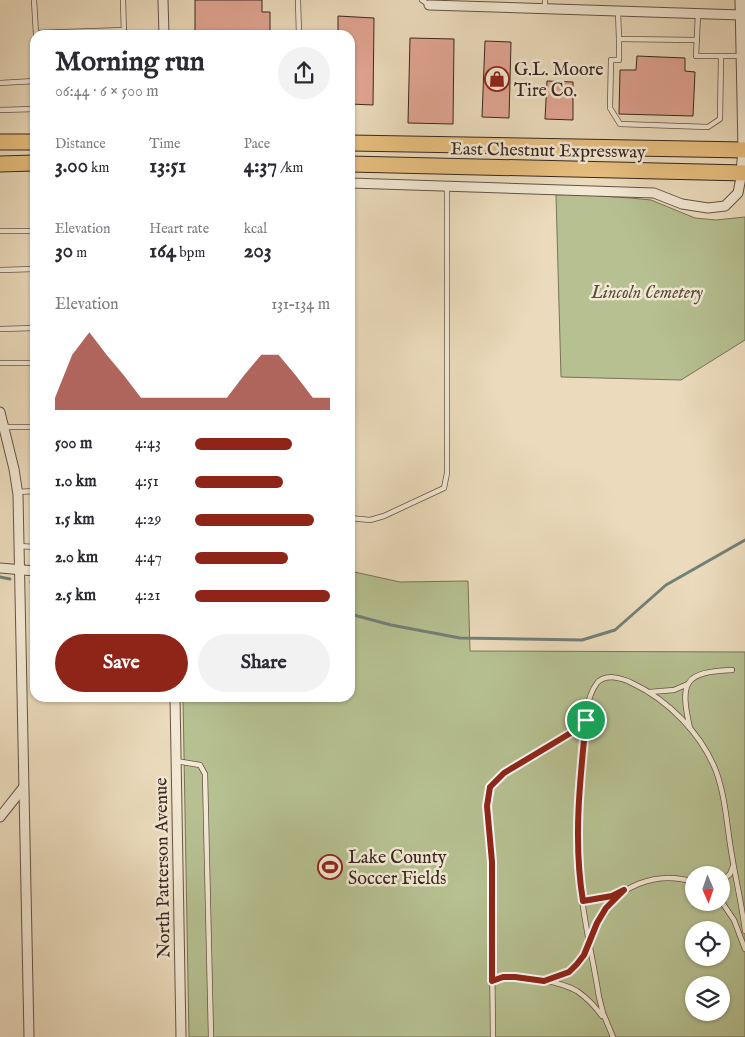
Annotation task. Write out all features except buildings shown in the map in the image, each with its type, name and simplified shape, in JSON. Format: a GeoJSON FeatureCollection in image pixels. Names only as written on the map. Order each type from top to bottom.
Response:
{"type":"FeatureCollection","features":[{"type":"Feature","properties":{"kind":"main road"},"geometry":{"type":"LineString","coordinates":[[0,142],[30,142]]}},
{"type":"Feature","properties":{"kind":"main road","name":"East Chestnut Expressway"},"geometry":{"type":"LineString","coordinates":[[355,143],[745,150]]}},
{"type":"Feature","properties":{"kind":"main road"},"geometry":{"type":"LineString","coordinates":[[0,164],[30,163]]}},
{"type":"Feature","properties":{"kind":"main road","name":"East Chestnut Expressway"},"geometry":{"type":"LineString","coordinates":[[355,164],[743,173]]}},
{"type":"Feature","properties":{"kind":"street"},"geometry":{"type":"LineString","coordinates":[[163,0],[164,30]]}},
{"type":"Feature","properties":{"kind":"street"},"geometry":{"type":"LineString","coordinates":[[355,183],[654,193],[682,204],[708,208],[725,206],[738,193],[743,173],[745,150],[742,0]]}},
{"type":"Feature","properties":{"kind":"street"},"geometry":{"type":"LineString","coordinates":[[425,2],[545,4],[618,11],[742,15]]}},
{"type":"Feature","properties":{"kind":"street"},"geometry":{"type":"LineString","coordinates":[[0,412],[14,470],[17,492],[29,1037]]}},
{"type":"Feature","properties":{"kind":"street"},"geometry":{"type":"LineString","coordinates":[[0,568],[30,571]]}},
{"type":"Feature","properties":{"kind":"street","name":"North Patterson Avenue"},"geometry":{"type":"LineString","coordinates":[[175,702],[181,1037]]}},
{"type":"Feature","properties":{"kind":"street"},"geometry":{"type":"LineString","coordinates":[[0,817],[23,788]]}},
{"type":"Feature","properties":{"kind":"lane"},"geometry":{"type":"LineString","coordinates":[[34,0],[36,30]]}},
{"type":"Feature","properties":{"kind":"lane"},"geometry":{"type":"LineString","coordinates":[[123,0],[124,30]]}},
{"type":"Feature","properties":{"kind":"lane"},"geometry":{"type":"LineString","coordinates":[[298,0],[299,30]]}},
{"type":"Feature","properties":{"kind":"lane"},"geometry":{"type":"LineString","coordinates":[[618,11],[619,60],[611,60],[610,108],[620,124],[708,126],[715,124],[720,119],[721,56]]}},
{"type":"Feature","properties":{"kind":"lane"},"geometry":{"type":"LineString","coordinates":[[698,14],[696,56],[721,56],[743,49]]}},
{"type":"Feature","properties":{"kind":"lane"},"geometry":{"type":"LineString","coordinates":[[619,39],[697,40]]}},
{"type":"Feature","properties":{"kind":"lane"},"geometry":{"type":"LineString","coordinates":[[0,83],[30,81]]}},
{"type":"Feature","properties":{"kind":"lane"},"geometry":{"type":"LineString","coordinates":[[0,110],[30,109]]}},
{"type":"Feature","properties":{"kind":"lane"},"geometry":{"type":"LineString","coordinates":[[355,518],[370,520],[384,516],[444,488],[447,473],[447,186]]}},
{"type":"Feature","properties":{"kind":"lane"},"geometry":{"type":"LineString","coordinates":[[0,231],[30,231]]}},
{"type":"Feature","properties":{"kind":"lane"},"geometry":{"type":"LineString","coordinates":[[0,270],[30,269]]}},
{"type":"Feature","properties":{"kind":"lane"},"geometry":{"type":"LineString","coordinates":[[0,329],[30,328]]}},
{"type":"Feature","properties":{"kind":"lane"},"geometry":{"type":"LineString","coordinates":[[0,363],[30,363]]}},
{"type":"Feature","properties":{"kind":"lane"},"geometry":{"type":"LineString","coordinates":[[4,427],[30,427]]}},
{"type":"Feature","properties":{"kind":"lane"},"geometry":{"type":"LineString","coordinates":[[17,492],[30,492]]}},
{"type":"Feature","properties":{"kind":"lane"},"geometry":{"type":"LineString","coordinates":[[19,546],[30,546]]}},
{"type":"Feature","properties":{"kind":"lane"},"geometry":{"type":"LineString","coordinates":[[690,729],[685,704],[685,692],[688,684],[694,676],[702,672],[732,670]]}},
{"type":"Feature","properties":{"kind":"lane"},"geometry":{"type":"LineString","coordinates":[[611,1036],[599,997],[583,901],[579,863],[579,826],[587,711],[597,683],[603,679],[615,677],[626,680],[649,692],[669,707],[690,729],[706,752],[716,771],[721,789],[743,908],[745,931]]}},
{"type":"Feature","properties":{"kind":"lane"},"geometry":{"type":"LineString","coordinates":[[649,692],[674,690],[688,684]]}},
{"type":"Feature","properties":{"kind":"lane"},"geometry":{"type":"LineString","coordinates":[[493,1037],[492,862],[487,806],[490,787],[504,773],[574,731],[586,720]]}},
{"type":"Feature","properties":{"kind":"lane"},"geometry":{"type":"LineString","coordinates":[[176,762],[200,764],[205,774],[211,1037]]}},
{"type":"Feature","properties":{"kind":"lane"},"geometry":{"type":"LineString","coordinates":[[730,874],[734,865]]}},
{"type":"Feature","properties":{"kind":"lane"},"geometry":{"type":"LineString","coordinates":[[583,901],[612,896],[652,879],[677,878],[685,880]]}},
{"type":"Feature","properties":{"kind":"lane"},"geometry":{"type":"LineString","coordinates":[[544,981],[569,972],[577,964],[584,955],[597,923],[606,908],[624,890]]}},
{"type":"Feature","properties":{"kind":"lane"},"geometry":{"type":"LineString","coordinates":[[728,911],[734,920],[745,949]]}},
{"type":"Feature","properties":{"kind":"lane"},"geometry":{"type":"LineString","coordinates":[[492,981],[503,977],[515,977],[562,985],[576,991],[596,1008],[606,1021]]}},
{"type":"Feature","properties":{"kind":"green space","name":"Lincoln Cemetery"},"geometry":{"type":"Polygon","coordinates":[[[572,194],[651,200],[695,218],[716,220],[745,217],[745,340],[681,380],[561,377],[556,195],[572,194]]]}},
{"type":"Feature","properties":{"kind":"green space"},"geometry":{"type":"Polygon","coordinates":[[[355,572],[400,582],[468,581],[470,651],[745,652],[745,1037],[189,1037],[183,702],[355,702],[355,572]]]}},
{"type":"Feature","properties":{"kind":"waterway"},"geometry":{"type":"LineString","coordinates":[[355,615],[391,625],[460,638],[582,640],[615,630],[666,585],[745,540]]}},
{"type":"Feature","properties":{"kind":"waterway"},"geometry":{"type":"LineString","coordinates":[[0,577],[10,579]]}},
{"type":"Feature","properties":{"kind":"place","name":"G.L. Moore Tire Co."},"geometry":{"type":"Point","coordinates":[497,79]}},
{"type":"Feature","properties":{"kind":"place","name":"Lake County Soccer Fields"},"geometry":{"type":"Point","coordinates":[330,867]}},
{"type":"Feature","properties":{"kind":"route"},"geometry":{"type":"LineString","coordinates":[[586,720],[579,826],[579,863],[583,901],[612,896],[624,890],[606,908],[597,923],[584,955],[569,972],[544,981],[503,977],[492,981],[492,862],[487,806],[490,787],[504,773],[574,731],[586,720]]}}]}
